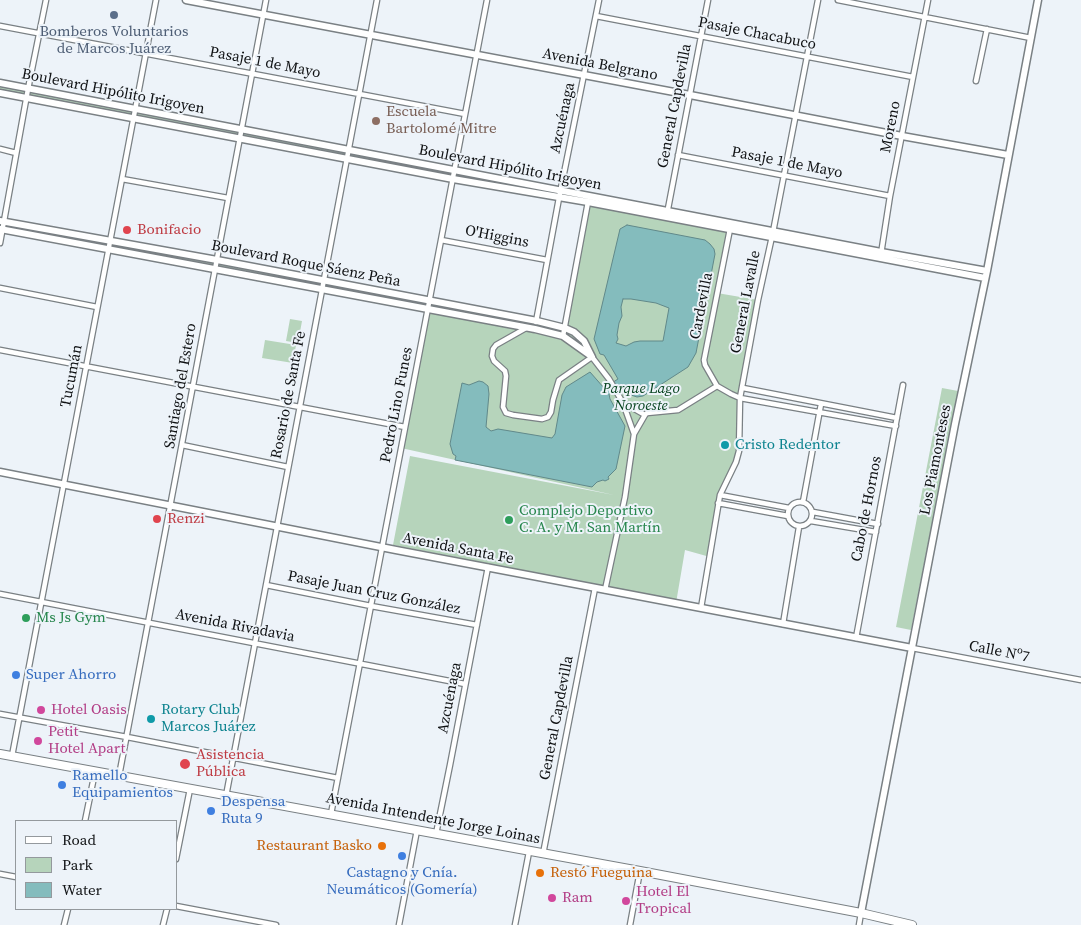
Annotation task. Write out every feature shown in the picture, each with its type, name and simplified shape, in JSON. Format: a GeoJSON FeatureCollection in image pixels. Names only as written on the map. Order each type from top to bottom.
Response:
{"type":"FeatureCollection","features":[{"type":"Feature","properties":{"kind":"main road","name":"Avenida Intendente Jorge Loinas"},"geometry":{"type":"LineString","coordinates":[[0,754],[640,871],[861,913],[912,925]]}},
{"type":"Feature","properties":{"kind":"street"},"geometry":{"type":"LineString","coordinates":[[0,243],[2,221],[46,0]]}},
{"type":"Feature","properties":{"kind":"street","name":"Tucumán"},"geometry":{"type":"LineString","coordinates":[[12,756],[156,0]]}},
{"type":"Feature","properties":{"kind":"street","name":"Avenida Belgrano"},"geometry":{"type":"LineString","coordinates":[[186,0],[1008,155]]}},
{"type":"Feature","properties":{"kind":"street","name":"Santiago del Estero"},"geometry":{"type":"LineString","coordinates":[[120,776],[266,0]]}},
{"type":"Feature","properties":{"kind":"street","name":"Rosario de Santa Fe"},"geometry":{"type":"LineString","coordinates":[[226,796],[377,0]]}},
{"type":"Feature","properties":{"kind":"street","name":"Pedro Lino Funes"},"geometry":{"type":"LineString","coordinates":[[331,814],[487,0]]}},
{"type":"Feature","properties":{"kind":"street","name":"Azcuénaga"},"geometry":{"type":"LineString","coordinates":[[536,325],[559,198],[599,0]]}},
{"type":"Feature","properties":{"kind":"street","name":"General Capdevilla"},"geometry":{"type":"LineString","coordinates":[[667,214],[708,0]]}},
{"type":"Feature","properties":{"kind":"street","name":"General Lavalle"},"geometry":{"type":"LineString","coordinates":[[701,608],[718,503],[739,451],[740,398],[818,0]]}},
{"type":"Feature","properties":{"kind":"street"},"geometry":{"type":"LineString","coordinates":[[838,0],[1031,38]]}},
{"type":"Feature","properties":{"kind":"street","name":"Moreno"},"geometry":{"type":"LineString","coordinates":[[881,255],[890,196],[928,0]]}},
{"type":"Feature","properties":{"kind":"street","name":"Los Piamonteses"},"geometry":{"type":"LineString","coordinates":[[859,925],[1038,0]]}},
{"type":"Feature","properties":{"kind":"street","name":"Pasaje Chacabuco"},"geometry":{"type":"LineString","coordinates":[[596,16],[913,77]]}},
{"type":"Feature","properties":{"kind":"street","name":"Pasaje 1 de Mayo"},"geometry":{"type":"LineString","coordinates":[[0,26],[466,114]]}},
{"type":"Feature","properties":{"kind":"street"},"geometry":{"type":"LineString","coordinates":[[976,80],[987,29]]}},
{"type":"Feature","properties":{"kind":"street","name":"Boulevard Hipólito Irigoyen"},"geometry":{"type":"LineString","coordinates":[[0,83],[561,190],[730,229],[772,234]]}},
{"type":"Feature","properties":{"kind":"street","name":"Boulevard Hipólito Irigoyen"},"geometry":{"type":"LineString","coordinates":[[0,93],[453,179],[559,198],[667,214],[986,275]]}},
{"type":"Feature","properties":{"kind":"street"},"geometry":{"type":"LineString","coordinates":[[0,150],[16,152]]}},
{"type":"Feature","properties":{"kind":"street","name":"Pasaje 1 de Mayo"},"geometry":{"type":"LineString","coordinates":[[678,155],[890,196]]}},
{"type":"Feature","properties":{"kind":"street"},"geometry":{"type":"LineString","coordinates":[[122,178],[228,198]]}},
{"type":"Feature","properties":{"kind":"street"},"geometry":{"type":"LineString","coordinates":[[563,336],[588,202]]}},
{"type":"Feature","properties":{"kind":"street","name":"Boulevard Roque Sáenz Peña"},"geometry":{"type":"LineString","coordinates":[[2,221],[430,300],[536,325],[565,328],[584,340],[592,357],[618,392],[634,434]]}},
{"type":"Feature","properties":{"kind":"street","name":"Boulevard Roque Sáenz Peña"},"geometry":{"type":"LineString","coordinates":[[1,229],[527,327],[536,325],[563,336],[592,357]]}},
{"type":"Feature","properties":{"kind":"street","name":"Cardevilla"},"geometry":{"type":"LineString","coordinates":[[718,386],[704,360],[730,229]]}},
{"type":"Feature","properties":{"kind":"street","name":"O'Higgins"},"geometry":{"type":"LineString","coordinates":[[441,240],[547,260]]}},
{"type":"Feature","properties":{"kind":"street"},"geometry":{"type":"LineString","coordinates":[[0,288],[98,306]]}},
{"type":"Feature","properties":{"kind":"street"},"geometry":{"type":"LineString","coordinates":[[527,327],[496,345],[493,349],[492,356],[494,361],[505,371],[503,407],[506,413],[542,419],[548,417],[559,380],[592,357]]}},
{"type":"Feature","properties":{"kind":"street"},"geometry":{"type":"LineString","coordinates":[[0,350],[405,427]]}},
{"type":"Feature","properties":{"kind":"street","name":"Cabo de Hornos"},"geometry":{"type":"LineString","coordinates":[[856,638],[903,385]]}},
{"type":"Feature","properties":{"kind":"street"},"geometry":{"type":"LineString","coordinates":[[623,403],[645,414],[678,410],[718,386],[740,398],[896,426]]}},
{"type":"Feature","properties":{"kind":"street"},"geometry":{"type":"LineString","coordinates":[[743,388],[897,418]]}},
{"type":"Feature","properties":{"kind":"street"},"geometry":{"type":"LineString","coordinates":[[803,502],[821,404]]}},
{"type":"Feature","properties":{"kind":"street"},"geometry":{"type":"LineString","coordinates":[[605,590],[625,497],[634,434],[645,414]]}},
{"type":"Feature","properties":{"kind":"street"},"geometry":{"type":"LineString","coordinates":[[182,445],[288,467]]}},
{"type":"Feature","properties":{"kind":"street","name":"Avenida Santa Fe"},"geometry":{"type":"LineString","coordinates":[[0,472],[912,648]]}},
{"type":"Feature","properties":{"kind":"street"},"geometry":{"type":"LineString","coordinates":[[720,496],[789,508]]}},
{"type":"Feature","properties":{"kind":"street"},"geometry":{"type":"LineString","coordinates":[[803,502],[810,506],[813,512],[811,521],[806,525],[796,526],[788,516],[789,508],[795,503],[803,502]]}},
{"type":"Feature","properties":{"kind":"street"},"geometry":{"type":"LineString","coordinates":[[718,503],[788,516]]}},
{"type":"Feature","properties":{"kind":"street"},"geometry":{"type":"LineString","coordinates":[[813,512],[878,524]]}},
{"type":"Feature","properties":{"kind":"street"},"geometry":{"type":"LineString","coordinates":[[811,521],[876,532]]}},
{"type":"Feature","properties":{"kind":"street"},"geometry":{"type":"LineString","coordinates":[[783,624],[799,526]]}},
{"type":"Feature","properties":{"kind":"street","name":"Azcuénaga"},"geometry":{"type":"LineString","coordinates":[[436,834],[488,567]]}},
{"type":"Feature","properties":{"kind":"street","name":"Pasaje Juan Cruz González"},"geometry":{"type":"LineString","coordinates":[[266,585],[477,625]]}},
{"type":"Feature","properties":{"kind":"street","name":"General Capdevilla"},"geometry":{"type":"LineString","coordinates":[[543,854],[595,588]]}},
{"type":"Feature","properties":{"kind":"street","name":"Avenida Rivadavia"},"geometry":{"type":"LineString","coordinates":[[0,594],[466,684]]}},
{"type":"Feature","properties":{"kind":"street","name":"Calle Nº7"},"geometry":{"type":"LineString","coordinates":[[912,648],[1081,680]]}},
{"type":"Feature","properties":{"kind":"street"},"geometry":{"type":"LineString","coordinates":[[0,714],[338,778]]}},
{"type":"Feature","properties":{"kind":"street"},"geometry":{"type":"LineString","coordinates":[[85,820],[95,772]]}},
{"type":"Feature","properties":{"kind":"street"},"geometry":{"type":"LineString","coordinates":[[178,849],[190,789]]}},
{"type":"Feature","properties":{"kind":"street"},"geometry":{"type":"LineString","coordinates":[[399,925],[417,830]]}},
{"type":"Feature","properties":{"kind":"street"},"geometry":{"type":"LineString","coordinates":[[515,925],[529,852]]}},
{"type":"Feature","properties":{"kind":"street"},"geometry":{"type":"LineString","coordinates":[[630,925],[640,871]]}},
{"type":"Feature","properties":{"kind":"street"},"geometry":{"type":"LineString","coordinates":[[0,874],[15,877]]}},
{"type":"Feature","properties":{"kind":"street"},"geometry":{"type":"LineString","coordinates":[[178,906],[276,925]]}},
{"type":"Feature","properties":{"kind":"street"},"geometry":{"type":"LineString","coordinates":[[64,925],[68,910]]}},
{"type":"Feature","properties":{"kind":"street"},"geometry":{"type":"LineString","coordinates":[[163,925],[167,910]]}},
{"type":"Feature","properties":{"kind":"green space","name":"Parque Lago Noroeste"},"geometry":{"type":"Polygon","coordinates":[[[0,83],[987,271],[985,278],[730,229],[717,293],[758,300],[743,388],[739,451],[720,496],[710,557],[685,550],[676,603],[605,590],[625,497],[622,496],[604,586],[393,545],[410,456],[614,495],[401,448],[428,309],[563,336],[588,203],[0,93],[0,83]]]}},
{"type":"Feature","properties":{"kind":"green space"},"geometry":{"type":"Polygon","coordinates":[[[0,222],[517,320],[517,323],[0,226],[0,222]]]}},
{"type":"Feature","properties":{"kind":"green space"},"geometry":{"type":"Polygon","coordinates":[[[290,319],[302,321],[298,343],[286,341],[290,319]]]}},
{"type":"Feature","properties":{"kind":"green space"},"geometry":{"type":"Polygon","coordinates":[[[265,340],[296,345],[293,363],[262,358],[265,340]]]}},
{"type":"Feature","properties":{"kind":"green space"},"geometry":{"type":"Polygon","coordinates":[[[942,388],[958,391],[911,630],[896,627],[942,388]]]}},
{"type":"Feature","properties":{"kind":"water"},"geometry":{"type":"Polygon","coordinates":[[[627,225],[705,240],[714,249],[715,254],[696,353],[688,367],[643,396],[631,395],[621,386],[609,394],[625,426],[616,469],[608,477],[609,479],[597,482],[592,487],[455,460],[456,456],[453,454],[450,444],[462,383],[469,385],[479,381],[488,386],[486,427],[491,431],[498,429],[552,438],[555,434],[562,395],[566,387],[590,372],[604,388],[618,379],[604,355],[600,354],[594,339],[620,229],[627,225]],[[623,299],[621,307],[622,316],[616,343],[626,346],[640,341],[663,341],[669,308],[656,303],[623,299]]]}},
{"type":"Feature","properties":{"kind":"place","name":"Bomberos Voluntarios de Marcos Juárez"},"geometry":{"type":"Point","coordinates":[114,15]}},
{"type":"Feature","properties":{"kind":"place","name":"Escuela Bartolomé Mitre"},"geometry":{"type":"Point","coordinates":[376,121]}},
{"type":"Feature","properties":{"kind":"place","name":"Bonifacio"},"geometry":{"type":"Point","coordinates":[127,230]}},
{"type":"Feature","properties":{"kind":"place","name":"Cristo Redentor"},"geometry":{"type":"Point","coordinates":[725,445]}},
{"type":"Feature","properties":{"kind":"place","name":"Renzi"},"geometry":{"type":"Point","coordinates":[157,519]}},
{"type":"Feature","properties":{"kind":"place","name":"Complejo Deportivo C. A. y M. San Martín"},"geometry":{"type":"Point","coordinates":[509,520]}},
{"type":"Feature","properties":{"kind":"place","name":"Ms Js Gym"},"geometry":{"type":"Point","coordinates":[26,618]}},
{"type":"Feature","properties":{"kind":"place","name":"Super Ahorro"},"geometry":{"type":"Point","coordinates":[16,675]}},
{"type":"Feature","properties":{"kind":"place","name":"Hotel Oasis"},"geometry":{"type":"Point","coordinates":[41,710]}},
{"type":"Feature","properties":{"kind":"place","name":"Rotary Club Marcos Juárez"},"geometry":{"type":"Point","coordinates":[151,719]}},
{"type":"Feature","properties":{"kind":"place","name":"Petit Hotel Apart"},"geometry":{"type":"Point","coordinates":[38,741]}},
{"type":"Feature","properties":{"kind":"place","name":"Asistencia Pública"},"geometry":{"type":"Point","coordinates":[185,764]}},
{"type":"Feature","properties":{"kind":"place","name":"Ramello Equipamientos"},"geometry":{"type":"Point","coordinates":[62,785]}},
{"type":"Feature","properties":{"kind":"place","name":"Despensa Ruta 9"},"geometry":{"type":"Point","coordinates":[211,811]}},
{"type":"Feature","properties":{"kind":"place","name":"Restaurant Basko"},"geometry":{"type":"Point","coordinates":[382,846]}},
{"type":"Feature","properties":{"kind":"place","name":"Castagno y Cnía. Neumáticos (Gomería)"},"geometry":{"type":"Point","coordinates":[402,856]}},
{"type":"Feature","properties":{"kind":"place","name":"Restó Fueguina"},"geometry":{"type":"Point","coordinates":[540,873]}},
{"type":"Feature","properties":{"kind":"place","name":"Ram"},"geometry":{"type":"Point","coordinates":[552,898]}},
{"type":"Feature","properties":{"kind":"place","name":"Hotel El Tropical"},"geometry":{"type":"Point","coordinates":[626,901]}}]}
